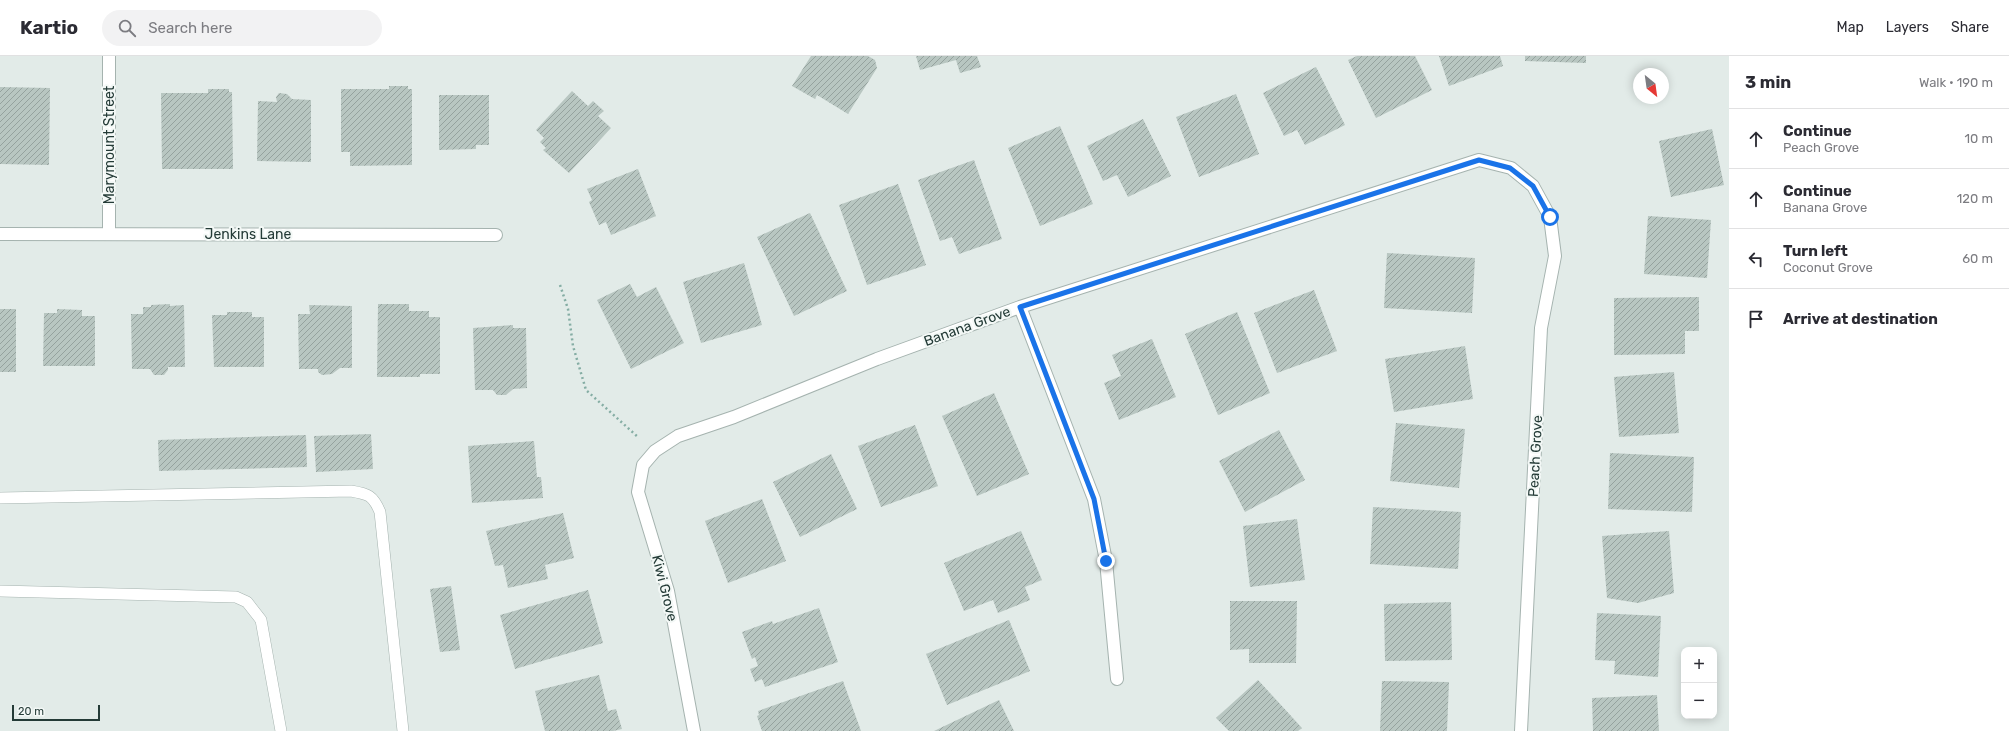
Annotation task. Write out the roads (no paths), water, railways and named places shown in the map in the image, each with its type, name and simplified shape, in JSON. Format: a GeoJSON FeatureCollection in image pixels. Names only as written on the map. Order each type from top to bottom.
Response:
{"type":"FeatureCollection","features":[{"type":"Feature","properties":{"kind":"street","name":"Marymount Street"},"geometry":{"type":"LineString","coordinates":[[109,56],[109,234]]}},
{"type":"Feature","properties":{"kind":"street","name":"Banana Grove"},"geometry":{"type":"LineString","coordinates":[[655,451],[678,436],[734,417],[877,359],[1020,307],[1479,160],[1510,168],[1533,186]]}},
{"type":"Feature","properties":{"kind":"street","name":"Peach Grove"},"geometry":{"type":"LineString","coordinates":[[1521,731],[1542,328],[1555,256],[1550,217],[1533,186]]}},
{"type":"Feature","properties":{"kind":"street","name":"Jenkins Lane"},"geometry":{"type":"LineString","coordinates":[[0,234],[496,235]]}},
{"type":"Feature","properties":{"kind":"street"},"geometry":{"type":"LineString","coordinates":[[1020,307],[1094,499],[1106,561],[1117,679]]}},
{"type":"Feature","properties":{"kind":"street","name":"Kiwi Grove"},"geometry":{"type":"LineString","coordinates":[[655,451],[643,465],[638,492],[668,591],[694,731]]}},
{"type":"Feature","properties":{"kind":"lane"},"geometry":{"type":"LineString","coordinates":[[0,498],[351,491],[367,494],[376,502],[380,512],[403,731]]}},
{"type":"Feature","properties":{"kind":"lane"},"geometry":{"type":"LineString","coordinates":[[0,591],[236,597],[247,602],[261,620],[281,731]]}}]}
